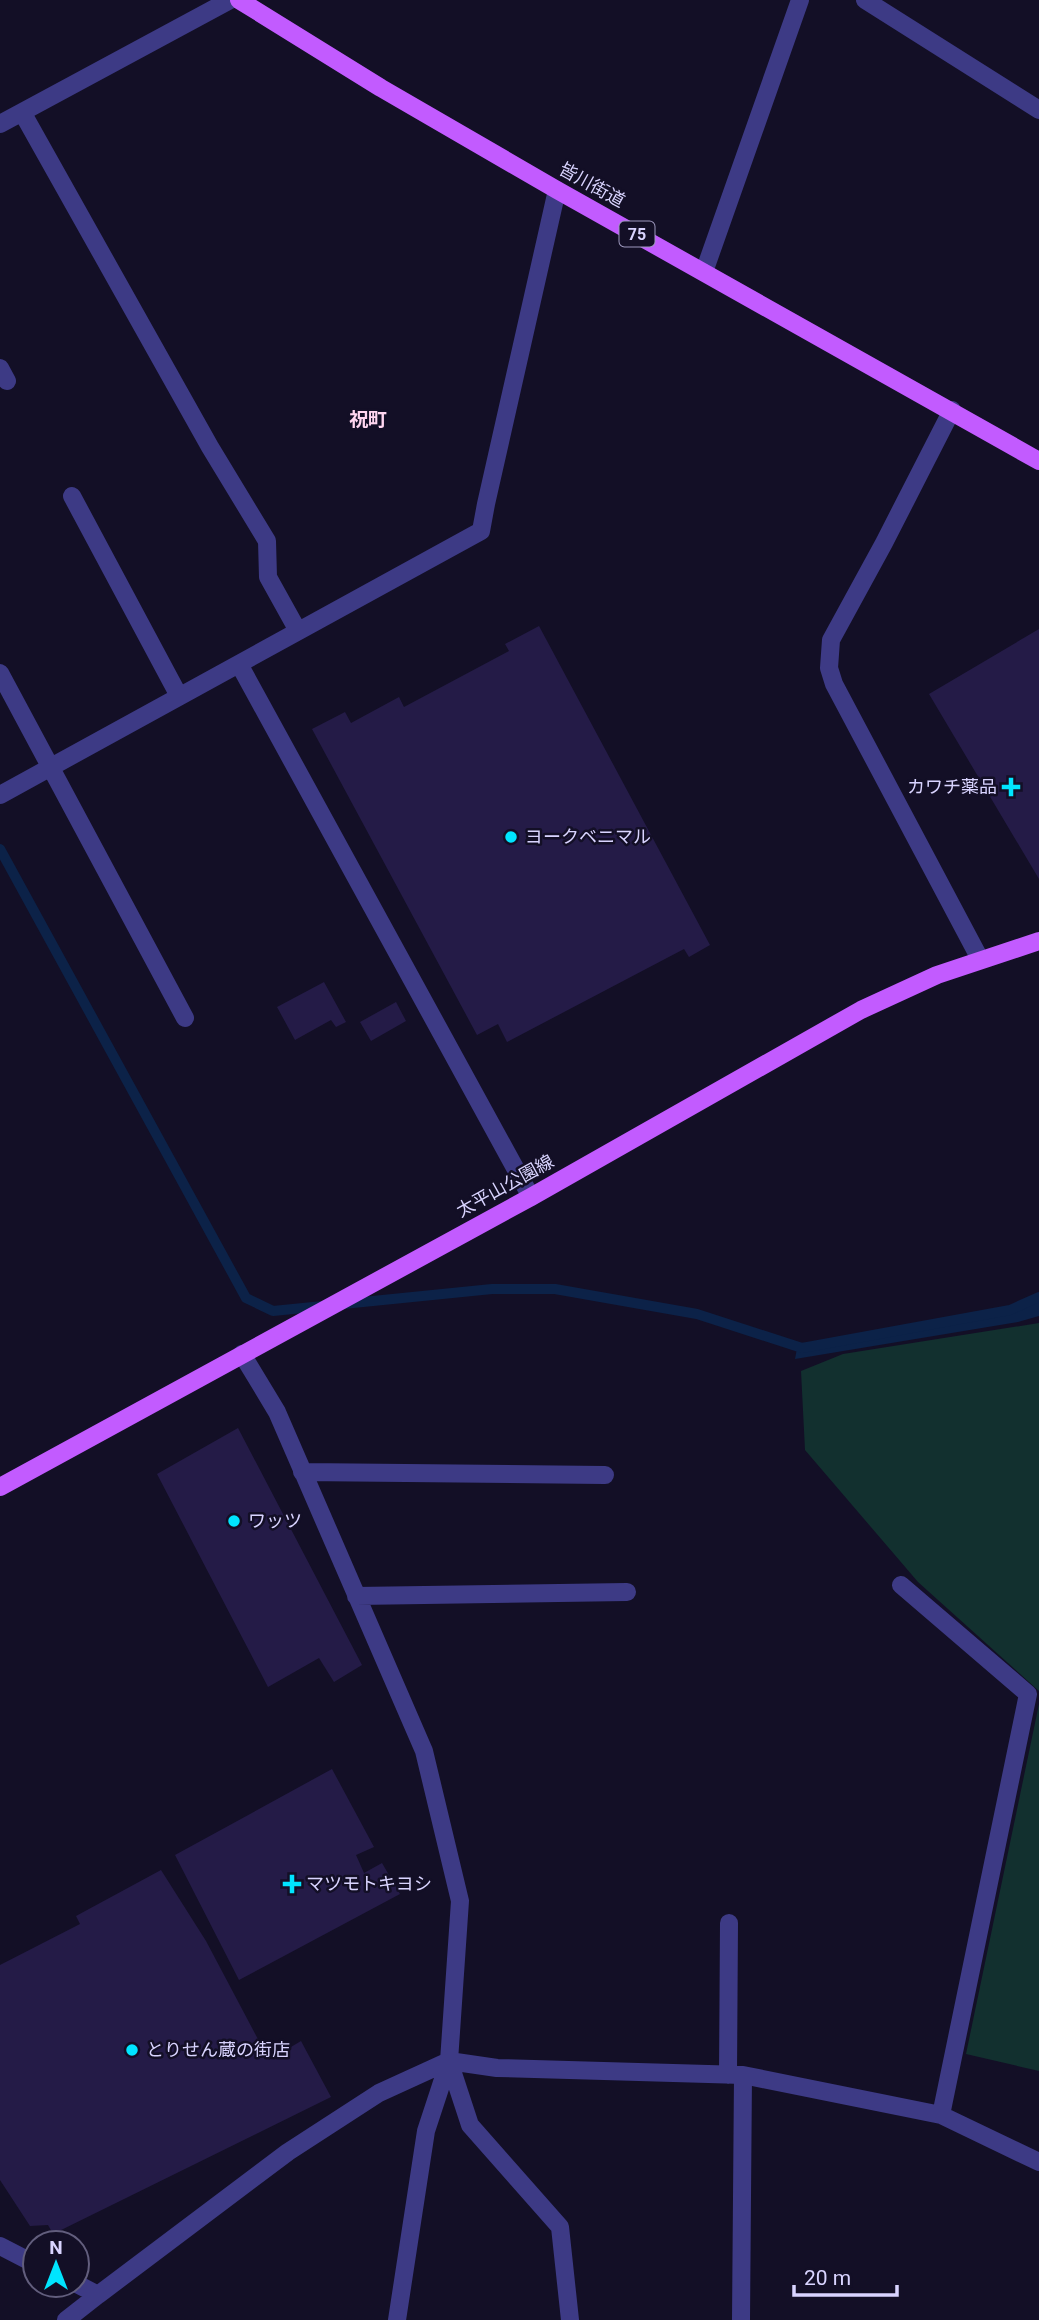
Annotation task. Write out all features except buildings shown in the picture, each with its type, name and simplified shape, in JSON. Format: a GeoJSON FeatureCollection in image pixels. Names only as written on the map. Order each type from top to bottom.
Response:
{"type":"FeatureCollection","features":[{"type":"Feature","properties":{"kind":"main road","name":"皆川街道"},"geometry":{"type":"LineString","coordinates":[[239,0],[381,88],[557,190],[1039,461]]}},
{"type":"Feature","properties":{"kind":"main road","name":"太平山公園線"},"geometry":{"type":"LineString","coordinates":[[0,1487],[531,1197],[861,1010],[913,985],[980,959],[1039,941]]}},
{"type":"Feature","properties":{"kind":"street"},"geometry":{"type":"LineString","coordinates":[[0,124],[230,0]]}},
{"type":"Feature","properties":{"kind":"street"},"geometry":{"type":"LineString","coordinates":[[704,272],[800,0]]}},
{"type":"Feature","properties":{"kind":"street"},"geometry":{"type":"LineString","coordinates":[[865,0],[1039,110]]}},
{"type":"Feature","properties":{"kind":"street"},"geometry":{"type":"LineString","coordinates":[[22,112],[209,447],[267,541],[268,577],[298,631]]}},
{"type":"Feature","properties":{"kind":"street"},"geometry":{"type":"LineString","coordinates":[[0,794],[481,531],[557,190]]}},
{"type":"Feature","properties":{"kind":"street"},"geometry":{"type":"LineString","coordinates":[[951,410],[884,543],[831,640],[829,668],[834,684],[980,959]]}},
{"type":"Feature","properties":{"kind":"street"},"geometry":{"type":"LineString","coordinates":[[72,496],[179,696]]}},
{"type":"Feature","properties":{"kind":"street"},"geometry":{"type":"LineString","coordinates":[[239,664],[531,1197]]}},
{"type":"Feature","properties":{"kind":"street"},"geometry":{"type":"LineString","coordinates":[[0,673],[185,1018]]}},
{"type":"Feature","properties":{"kind":"street"},"geometry":{"type":"LineString","coordinates":[[242,1354],[278,1412],[424,1751],[460,1901],[449,2061],[426,2131],[397,2320]]}},
{"type":"Feature","properties":{"kind":"street"},"geometry":{"type":"LineString","coordinates":[[302,1472],[605,1475]]}},
{"type":"Feature","properties":{"kind":"street"},"geometry":{"type":"LineString","coordinates":[[901,1585],[1028,1694],[941,2115]]}},
{"type":"Feature","properties":{"kind":"street"},"geometry":{"type":"LineString","coordinates":[[356,1596],[627,1592]]}},
{"type":"Feature","properties":{"kind":"street"},"geometry":{"type":"LineString","coordinates":[[729,1923],[736,2075],[741,2320]]}},
{"type":"Feature","properties":{"kind":"street"},"geometry":{"type":"LineString","coordinates":[[449,2061],[470,2125],[560,2227],[570,2320]]}},
{"type":"Feature","properties":{"kind":"street"},"geometry":{"type":"LineString","coordinates":[[66,2320],[288,2152],[379,2093],[449,2061],[497,2068],[736,2075],[941,2115],[1039,2162]]}},
{"type":"Feature","properties":{"kind":"street"},"geometry":{"type":"LineString","coordinates":[[0,2246],[21,2257]]}},
{"type":"Feature","properties":{"kind":"street"},"geometry":{"type":"LineString","coordinates":[[91,2291],[98,2295]]}},
{"type":"Feature","properties":{"kind":"green space"},"geometry":{"type":"Polygon","coordinates":[[[1039,1323],[1039,1691],[918,1582],[805,1450],[801,1371],[843,1354],[1039,1323]]]}},
{"type":"Feature","properties":{"kind":"green space"},"geometry":{"type":"Polygon","coordinates":[[[1039,1704],[1039,2071],[966,2054],[1039,1704]]]}},
{"type":"Feature","properties":{"kind":"water"},"geometry":{"type":"Polygon","coordinates":[[[1039,1301],[1039,1316],[1018,1322],[795,1359],[798,1343],[841,1342],[1023,1308],[1039,1301]]]}},
{"type":"Feature","properties":{"kind":"waterway"},"geometry":{"type":"LineString","coordinates":[[0,849],[246,1298],[273,1311],[323,1306]]}},
{"type":"Feature","properties":{"kind":"waterway"},"geometry":{"type":"LineString","coordinates":[[343,1304],[492,1289],[555,1289],[697,1314],[802,1348],[1010,1310],[1039,1297]]}},
{"type":"Feature","properties":{"kind":"place","name":"カワチ薬品"},"geometry":{"type":"Point","coordinates":[1011,787]}},
{"type":"Feature","properties":{"kind":"place","name":"ヨークベニマル"},"geometry":{"type":"Point","coordinates":[511,837]}},
{"type":"Feature","properties":{"kind":"place","name":"ワッツ"},"geometry":{"type":"Point","coordinates":[234,1521]}},
{"type":"Feature","properties":{"kind":"place","name":"マツモトキヨシ"},"geometry":{"type":"Point","coordinates":[292,1884]}},
{"type":"Feature","properties":{"kind":"place","name":"とりせん蔵の街店"},"geometry":{"type":"Point","coordinates":[132,2050]}},
{"type":"Feature","properties":{"kind":"district","name":"祝町"},"geometry":{"type":"Point","coordinates":[368,419]}}]}
